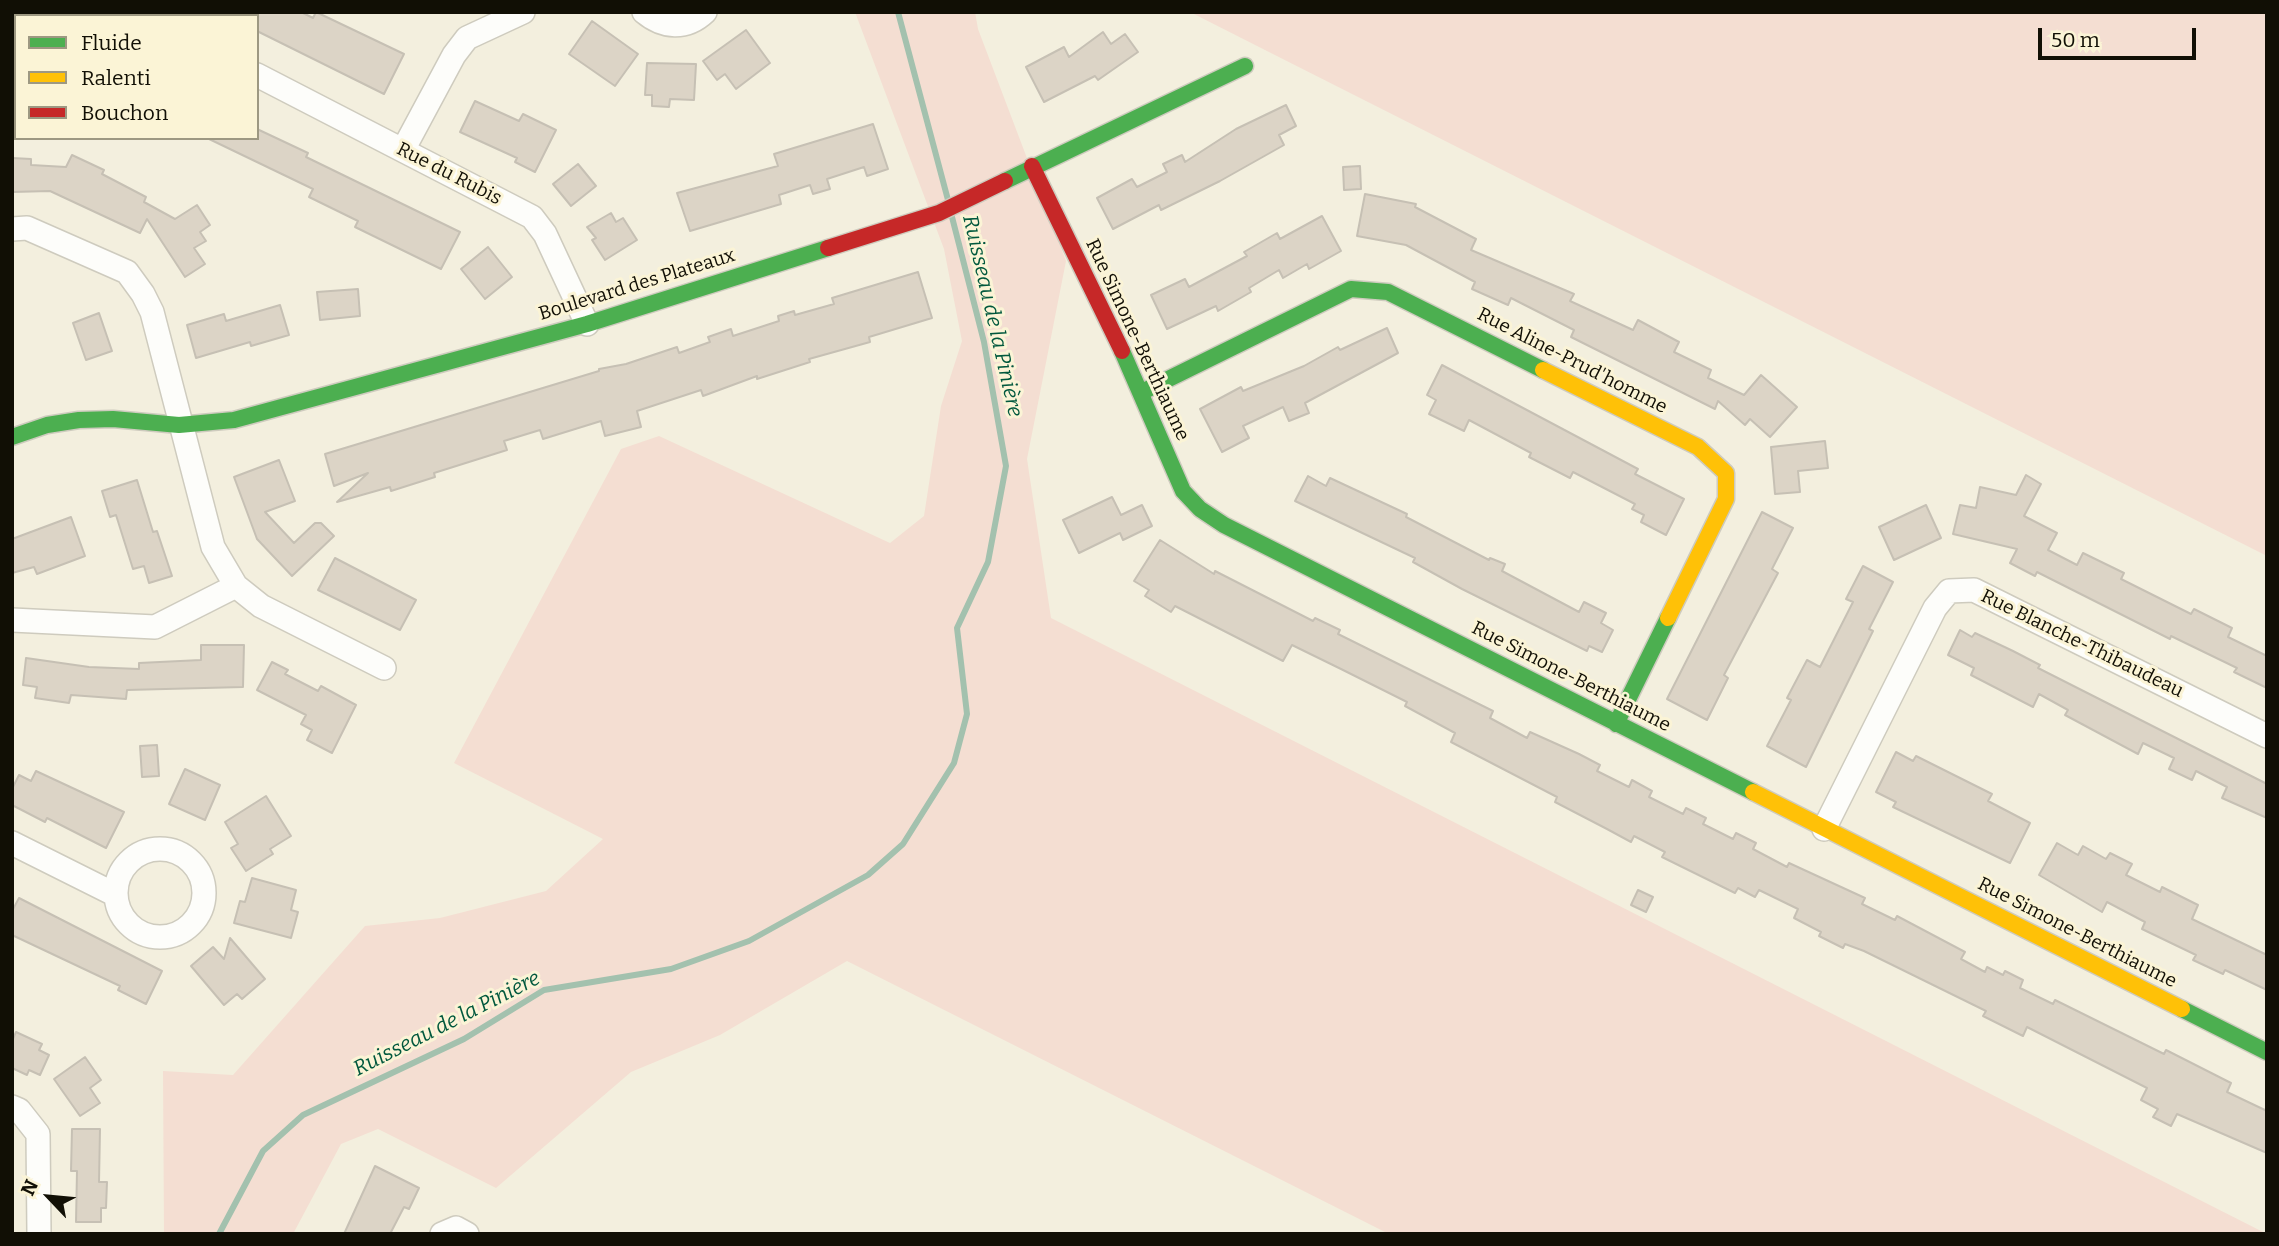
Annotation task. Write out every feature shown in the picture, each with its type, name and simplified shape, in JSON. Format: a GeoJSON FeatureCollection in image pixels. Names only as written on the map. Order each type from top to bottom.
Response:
{"type":"FeatureCollection","features":[{"type":"Feature","properties":{"kind":"street"},"geometry":{"type":"LineString","coordinates":[[403,150],[454,55],[467,38],[523,12]]}},
{"type":"Feature","properties":{"kind":"street"},"geometry":{"type":"LineString","coordinates":[[644,12],[654,21],[679,26],[692,22],[705,12]]}},
{"type":"Feature","properties":{"kind":"street","name":"Boulevard des Plateaux"},"geometry":{"type":"LineString","coordinates":[[12,437],[47,425],[79,420],[113,419],[179,425],[234,420],[587,324],[939,213],[1245,66]]}},
{"type":"Feature","properties":{"kind":"street","name":"Rue du Rubis"},"geometry":{"type":"LineString","coordinates":[[259,76],[532,217],[545,233],[587,324]]}},
{"type":"Feature","properties":{"kind":"street","name":"Rue Simone-Berthiaume"},"geometry":{"type":"LineString","coordinates":[[1032,166],[1142,392],[1184,491],[1200,509],[1224,525],[2267,1052]]}},
{"type":"Feature","properties":{"kind":"street"},"geometry":{"type":"LineString","coordinates":[[12,229],[27,228],[127,272],[152,312],[179,425],[213,547],[236,586],[261,606],[384,668]]}},
{"type":"Feature","properties":{"kind":"street","name":"Rue Aline-Prud'homme"},"geometry":{"type":"LineString","coordinates":[[1142,392],[1351,289],[1388,292],[1698,447],[1726,473],[1726,499],[1616,724]]}},
{"type":"Feature","properties":{"kind":"street"},"geometry":{"type":"LineString","coordinates":[[12,620],[155,627],[236,586]]}},
{"type":"Feature","properties":{"kind":"street","name":"Rue Blanche-Thibaudeau"},"geometry":{"type":"LineString","coordinates":[[1824,829],[1935,608],[1949,591],[1974,590],[2267,736]]}},
{"type":"Feature","properties":{"kind":"street"},"geometry":{"type":"LineString","coordinates":[[12,843],[116,895]]}},
{"type":"Feature","properties":{"kind":"street"},"geometry":{"type":"LineString","coordinates":[[12,1107],[19,1110],[38,1134],[39,1234]]}},
{"type":"Feature","properties":{"kind":"street"},"geometry":{"type":"LineString","coordinates":[[442,1234],[456,1228],[467,1234]]}},
{"type":"Feature","properties":{"kind":"shaded area"},"geometry":{"type":"Polygon","coordinates":[[[855,12],[975,12],[978,29],[1066,261],[1027,459],[1051,618],[2267,1234],[1389,1234],[847,961],[720,1035],[631,1072],[496,1188],[378,1129],[341,1144],[293,1234],[164,1234],[163,1071],[233,1075],[365,926],[440,918],[546,891],[603,839],[454,763],[621,449],[659,436],[890,543],[924,516],[941,406],[962,341],[944,249],[855,12]]]}},
{"type":"Feature","properties":{"kind":"shaded area"},"geometry":{"type":"Polygon","coordinates":[[[1190,12],[2267,12],[2267,556],[1265,50],[1190,12]]]}},
{"type":"Feature","properties":{"kind":"building"},"geometry":{"type":"Polygon","coordinates":[[[301,12],[313,18],[316,12],[404,54],[384,94],[259,32],[257,14],[301,12]]]}},
{"type":"Feature","properties":{"kind":"building"},"geometry":{"type":"Polygon","coordinates":[[[592,21],[638,54],[615,86],[569,54],[592,21]]]}},
{"type":"Feature","properties":{"kind":"building"},"geometry":{"type":"Polygon","coordinates":[[[746,30],[770,63],[736,89],[725,74],[717,80],[703,61],[746,30]]]}},
{"type":"Feature","properties":{"kind":"building"},"geometry":{"type":"Polygon","coordinates":[[[1103,32],[1111,44],[1125,34],[1138,52],[1098,80],[1095,76],[1044,102],[1026,67],[1064,47],[1069,57],[1103,32]]]}},
{"type":"Feature","properties":{"kind":"building"},"geometry":{"type":"Polygon","coordinates":[[[647,63],[696,64],[694,100],[670,99],[669,107],[652,106],[652,95],[645,95],[647,63]]]}},
{"type":"Feature","properties":{"kind":"building"},"geometry":{"type":"Polygon","coordinates":[[[475,101],[519,121],[523,114],[556,130],[535,172],[515,162],[517,158],[460,132],[475,101]]]}},
{"type":"Feature","properties":{"kind":"building"},"geometry":{"type":"Polygon","coordinates":[[[1286,105],[1296,126],[1279,135],[1284,145],[1161,210],[1159,205],[1113,229],[1097,198],[1132,179],[1137,187],[1167,172],[1163,164],[1182,155],[1185,162],[1236,129],[1286,105]]]}},
{"type":"Feature","properties":{"kind":"building"},"geometry":{"type":"Polygon","coordinates":[[[873,124],[888,169],[867,176],[864,167],[827,179],[830,189],[813,194],[810,185],[779,195],[781,204],[690,231],[677,193],[778,166],[774,154],[873,124]]]}},
{"type":"Feature","properties":{"kind":"building"},"geometry":{"type":"Polygon","coordinates":[[[259,130],[308,153],[306,157],[460,232],[441,269],[355,227],[358,221],[309,197],[313,189],[211,140],[259,140],[259,130]]]}},
{"type":"Feature","properties":{"kind":"building"},"geometry":{"type":"Polygon","coordinates":[[[72,155],[104,170],[102,174],[146,197],[144,202],[175,219],[197,205],[210,225],[200,232],[206,241],[194,248],[205,264],[185,277],[147,219],[140,233],[50,191],[12,192],[12,158],[31,159],[31,165],[66,167],[72,155]]]}},
{"type":"Feature","properties":{"kind":"building"},"geometry":{"type":"Polygon","coordinates":[[[578,164],[596,186],[571,206],[553,184],[578,164]]]}},
{"type":"Feature","properties":{"kind":"building"},"geometry":{"type":"Polygon","coordinates":[[[1360,166],[1361,189],[1344,190],[1343,167],[1360,166]]]}},
{"type":"Feature","properties":{"kind":"building"},"geometry":{"type":"Polygon","coordinates":[[[1365,194],[1416,204],[1415,207],[1476,239],[1471,250],[1574,294],[1570,301],[1633,330],[1638,320],[1679,342],[1674,352],[1711,370],[1708,378],[1744,395],[1761,375],[1797,407],[1770,437],[1750,419],[1745,425],[1718,401],[1715,409],[1571,337],[1574,330],[1511,298],[1508,305],[1472,289],[1475,282],[1406,245],[1357,236],[1365,194]]]}},
{"type":"Feature","properties":{"kind":"building"},"geometry":{"type":"Polygon","coordinates":[[[611,213],[616,222],[623,218],[637,240],[605,260],[592,240],[596,238],[587,227],[611,213]]]}},
{"type":"Feature","properties":{"kind":"building"},"geometry":{"type":"Polygon","coordinates":[[[1322,216],[1341,251],[1309,269],[1307,264],[1283,278],[1279,270],[1249,288],[1251,292],[1218,311],[1216,306],[1167,329],[1151,295],[1185,279],[1189,287],[1247,256],[1244,252],[1277,233],[1280,239],[1322,216]]]}},
{"type":"Feature","properties":{"kind":"building"},"geometry":{"type":"Polygon","coordinates":[[[488,247],[512,277],[485,299],[461,269],[488,247]]]}},
{"type":"Feature","properties":{"kind":"building"},"geometry":{"type":"Polygon","coordinates":[[[918,272],[932,318],[869,337],[870,342],[809,359],[810,362],[757,379],[757,376],[703,396],[701,390],[637,411],[641,427],[605,436],[601,421],[543,439],[540,430],[504,441],[507,450],[434,473],[435,477],[391,491],[390,487],[337,502],[368,473],[334,486],[325,454],[599,369],[626,364],[677,347],[679,353],[710,342],[708,337],[731,329],[733,336],[779,321],[778,316],[794,311],[795,315],[834,304],[832,298],[918,272]]]}},
{"type":"Feature","properties":{"kind":"building"},"geometry":{"type":"Polygon","coordinates":[[[358,289],[360,316],[320,320],[317,292],[358,289]]]}},
{"type":"Feature","properties":{"kind":"building"},"geometry":{"type":"Polygon","coordinates":[[[280,305],[289,335],[251,346],[250,342],[196,358],[187,325],[224,314],[226,321],[280,305]]]}},
{"type":"Feature","properties":{"kind":"building"},"geometry":{"type":"Polygon","coordinates":[[[99,313],[112,351],[86,360],[73,323],[99,313]]]}},
{"type":"Feature","properties":{"kind":"building"},"geometry":{"type":"Polygon","coordinates":[[[1387,328],[1398,353],[1305,403],[1309,413],[1289,421],[1283,407],[1243,426],[1249,438],[1222,452],[1200,409],[1241,387],[1243,391],[1304,366],[1338,347],[1340,350],[1387,328]]]}},
{"type":"Feature","properties":{"kind":"building"},"geometry":{"type":"Polygon","coordinates":[[[1442,365],[1638,469],[1635,474],[1684,499],[1666,535],[1641,522],[1644,515],[1632,509],[1635,504],[1573,472],[1570,478],[1529,457],[1531,453],[1469,420],[1464,431],[1429,414],[1436,400],[1427,395],[1442,365]]]}},
{"type":"Feature","properties":{"kind":"building"},"geometry":{"type":"Polygon","coordinates":[[[1825,441],[1828,468],[1798,471],[1800,492],[1775,494],[1771,447],[1825,441]]]}},
{"type":"Feature","properties":{"kind":"building"},"geometry":{"type":"Polygon","coordinates":[[[279,460],[295,501],[265,512],[294,543],[315,523],[321,523],[334,536],[292,576],[257,539],[234,477],[279,460]]]}},
{"type":"Feature","properties":{"kind":"building"},"geometry":{"type":"Polygon","coordinates":[[[2026,475],[2041,484],[2024,516],[2057,533],[2048,550],[2077,565],[2083,553],[2124,573],[2121,579],[2191,614],[2194,609],[2232,628],[2228,637],[2267,656],[2267,688],[2234,672],[2237,668],[2171,636],[2170,639],[2037,572],[2035,576],[2010,563],[2017,549],[1953,534],[1960,505],[1976,508],[1980,487],[2016,495],[2026,475]]]}},
{"type":"Feature","properties":{"kind":"building"},"geometry":{"type":"Polygon","coordinates":[[[1308,476],[1326,486],[1330,478],[1407,514],[1406,517],[1489,560],[1490,558],[1505,564],[1502,571],[1579,612],[1584,602],[1606,613],[1601,623],[1613,630],[1602,652],[1589,646],[1587,651],[1462,589],[1413,562],[1415,558],[1295,501],[1308,476]]]}},
{"type":"Feature","properties":{"kind":"building"},"geometry":{"type":"Polygon","coordinates":[[[137,480],[153,532],[157,531],[172,576],[149,583],[144,566],[133,569],[116,515],[110,517],[102,491],[137,480]]]}},
{"type":"Feature","properties":{"kind":"building"},"geometry":{"type":"Polygon","coordinates":[[[1112,497],[1121,515],[1142,505],[1152,526],[1123,540],[1120,533],[1079,553],[1063,520],[1112,497]]]}},
{"type":"Feature","properties":{"kind":"building"},"geometry":{"type":"Polygon","coordinates":[[[1926,505],[1941,538],[1894,560],[1879,527],[1926,505]]]}},
{"type":"Feature","properties":{"kind":"building"},"geometry":{"type":"Polygon","coordinates":[[[1762,512],[1793,528],[1772,569],[1778,573],[1724,675],[1728,678],[1707,720],[1667,699],[1762,512]]]}},
{"type":"Feature","properties":{"kind":"building"},"geometry":{"type":"Polygon","coordinates":[[[71,517],[85,556],[37,574],[34,567],[12,573],[12,539],[71,517]]]}},
{"type":"Feature","properties":{"kind":"building"},"geometry":{"type":"Polygon","coordinates":[[[1160,540],[1214,574],[1215,571],[1313,621],[1315,618],[1340,630],[1338,634],[1493,711],[1490,718],[1527,738],[1530,732],[1579,754],[1600,765],[1597,771],[1629,787],[1632,780],[1652,791],[1649,797],[1683,814],[1686,808],[1706,818],[1703,824],[1733,839],[1736,833],[1756,843],[1753,849],[1787,867],[1789,863],[1865,898],[1862,904],[1895,920],[1897,916],[1965,952],[1961,959],[1985,972],[1987,967],[2003,975],[2005,971],[2023,980],[2020,988],[2053,1004],[2055,1000],[2164,1054],[2166,1050],[2231,1083],[2227,1092],[2267,1111],[2267,1153],[2177,1114],[2171,1126],[2153,1117],[2158,1109],[2141,1100],[2147,1088],[2027,1027],[2023,1036],[1983,1016],[1986,1011],[1864,951],[1845,944],[1843,948],[1819,936],[1821,932],[1794,918],[1798,909],[1759,890],[1755,897],[1738,888],[1735,893],[1662,857],[1665,852],[1634,836],[1631,842],[1555,802],[1557,797],[1451,742],[1455,733],[1405,706],[1407,702],[1341,669],[1292,645],[1283,661],[1175,606],[1171,612],[1145,596],[1149,590],[1134,581],[1160,540]]]}},
{"type":"Feature","properties":{"kind":"building"},"geometry":{"type":"Polygon","coordinates":[[[335,558],[416,600],[400,630],[318,590],[335,558]]]}},
{"type":"Feature","properties":{"kind":"building"},"geometry":{"type":"Polygon","coordinates":[[[1863,566],[1893,582],[1869,629],[1873,631],[1806,767],[1767,746],[1791,700],[1787,698],[1807,660],[1820,667],[1853,602],[1846,599],[1863,566]]]}},
{"type":"Feature","properties":{"kind":"building"},"geometry":{"type":"Polygon","coordinates":[[[1960,630],[1972,637],[1975,633],[2013,651],[2040,665],[2038,668],[2267,784],[2267,818],[2222,798],[2227,787],[2196,771],[2192,780],[2169,769],[2174,758],[2143,743],[2138,754],[2065,715],[2068,710],[2039,694],[2033,707],[1971,675],[1974,668],[1948,655],[1960,630]]]}},
{"type":"Feature","properties":{"kind":"building"},"geometry":{"type":"Polygon","coordinates":[[[201,645],[244,645],[243,687],[127,690],[126,699],[71,695],[69,703],[35,698],[37,687],[23,685],[26,658],[89,667],[139,669],[139,663],[201,660],[201,645]]]}},
{"type":"Feature","properties":{"kind":"building"},"geometry":{"type":"Polygon","coordinates":[[[272,662],[288,670],[285,674],[318,691],[321,686],[356,705],[332,753],[307,740],[312,730],[301,724],[306,715],[257,690],[272,662]]]}},
{"type":"Feature","properties":{"kind":"building"},"geometry":{"type":"Polygon","coordinates":[[[157,745],[159,776],[142,777],[140,746],[157,745]]]}},
{"type":"Feature","properties":{"kind":"building"},"geometry":{"type":"Polygon","coordinates":[[[1896,752],[1913,761],[1916,756],[1992,794],[1988,801],[2030,823],[2010,863],[1893,807],[1896,802],[1876,792],[1896,752]]]}},
{"type":"Feature","properties":{"kind":"building"},"geometry":{"type":"Polygon","coordinates":[[[185,769],[220,785],[205,820],[169,804],[185,769]]]}},
{"type":"Feature","properties":{"kind":"building"},"geometry":{"type":"Polygon","coordinates":[[[36,771],[124,812],[106,848],[47,818],[45,822],[12,805],[12,789],[19,775],[31,781],[36,771]]]}},
{"type":"Feature","properties":{"kind":"building"},"geometry":{"type":"Polygon","coordinates":[[[266,796],[291,836],[270,849],[273,854],[246,871],[231,848],[238,844],[225,822],[266,796]]]}},
{"type":"Feature","properties":{"kind":"building"},"geometry":{"type":"Polygon","coordinates":[[[2057,843],[2078,855],[2083,846],[2106,859],[2110,853],[2132,864],[2126,875],[2160,892],[2162,887],[2198,905],[2192,919],[2267,955],[2267,990],[2225,970],[2223,974],[2193,960],[2196,955],[2142,929],[2145,922],[2107,902],[2102,912],[2039,875],[2057,843]]]}},
{"type":"Feature","properties":{"kind":"building"},"geometry":{"type":"Polygon","coordinates":[[[252,878],[296,890],[291,910],[298,912],[291,938],[234,923],[240,901],[245,902],[252,878]]]}},
{"type":"Feature","properties":{"kind":"building"},"geometry":{"type":"Polygon","coordinates":[[[1638,890],[1653,897],[1646,912],[1631,905],[1638,890]]]}},
{"type":"Feature","properties":{"kind":"building"},"geometry":{"type":"Polygon","coordinates":[[[19,898],[162,971],[146,1004],[118,990],[120,986],[12,935],[12,911],[19,898]]]}},
{"type":"Feature","properties":{"kind":"building"},"geometry":{"type":"Polygon","coordinates":[[[230,938],[265,979],[242,999],[237,994],[224,1005],[191,966],[213,947],[224,959],[230,938]]]}},
{"type":"Feature","properties":{"kind":"building"},"geometry":{"type":"Polygon","coordinates":[[[16,1032],[42,1044],[39,1050],[49,1055],[40,1075],[29,1070],[27,1075],[12,1068],[12,1041],[16,1032]]]}},
{"type":"Feature","properties":{"kind":"building"},"geometry":{"type":"Polygon","coordinates":[[[85,1057],[101,1080],[90,1088],[100,1103],[80,1116],[54,1079],[85,1057]]]}},
{"type":"Feature","properties":{"kind":"building"},"geometry":{"type":"Polygon","coordinates":[[[72,1129],[100,1129],[99,1182],[107,1182],[106,1208],[101,1208],[101,1222],[76,1222],[77,1171],[71,1171],[72,1129]]]}},
{"type":"Feature","properties":{"kind":"building"},"geometry":{"type":"Polygon","coordinates":[[[375,1166],[419,1188],[409,1209],[404,1207],[390,1234],[344,1234],[375,1166]]]}},
{"type":"Feature","properties":{"kind":"waterway","name":"Ruisseau de la Pinière"},"geometry":{"type":"LineString","coordinates":[[898,12],[948,200]]}},
{"type":"Feature","properties":{"kind":"waterway","name":"Ruisseau de la Pinière"},"geometry":{"type":"LineString","coordinates":[[219,1234],[263,1151],[303,1115],[464,1039],[544,990],[671,969],[749,941],[868,875],[903,844],[954,763],[967,714],[957,628],[988,562],[1006,466],[984,342],[952,217]]}},
{"type":"Feature","properties":{"kind":"traffic: fast"},"geometry":{"type":"LineString","coordinates":[[1005,181],[1245,66]]}},
{"type":"Feature","properties":{"kind":"traffic: fast"},"geometry":{"type":"LineString","coordinates":[[12,437],[47,425],[79,420],[113,419],[179,425],[234,420],[587,324],[828,248]]}},
{"type":"Feature","properties":{"kind":"traffic: fast"},"geometry":{"type":"LineString","coordinates":[[1142,392],[1351,289],[1388,292],[1543,370]]}},
{"type":"Feature","properties":{"kind":"traffic: fast"},"geometry":{"type":"LineString","coordinates":[[1122,351],[1183,491],[1200,509],[1224,525],[1753,792]]}},
{"type":"Feature","properties":{"kind":"traffic: fast"},"geometry":{"type":"LineString","coordinates":[[1616,724],[1668,618]]}},
{"type":"Feature","properties":{"kind":"traffic: fast"},"geometry":{"type":"LineString","coordinates":[[2182,1009],[2267,1052]]}},
{"type":"Feature","properties":{"kind":"traffic: slow"},"geometry":{"type":"LineString","coordinates":[[1543,370],[1698,447],[1726,473],[1726,499],[1668,618]]}},
{"type":"Feature","properties":{"kind":"traffic: slow"},"geometry":{"type":"LineString","coordinates":[[1753,792],[2182,1009]]}},
{"type":"Feature","properties":{"kind":"traffic: jam"},"geometry":{"type":"LineString","coordinates":[[1032,166],[1122,351]]}},
{"type":"Feature","properties":{"kind":"traffic: jam"},"geometry":{"type":"LineString","coordinates":[[828,248],[939,213],[1005,181]]}}]}
